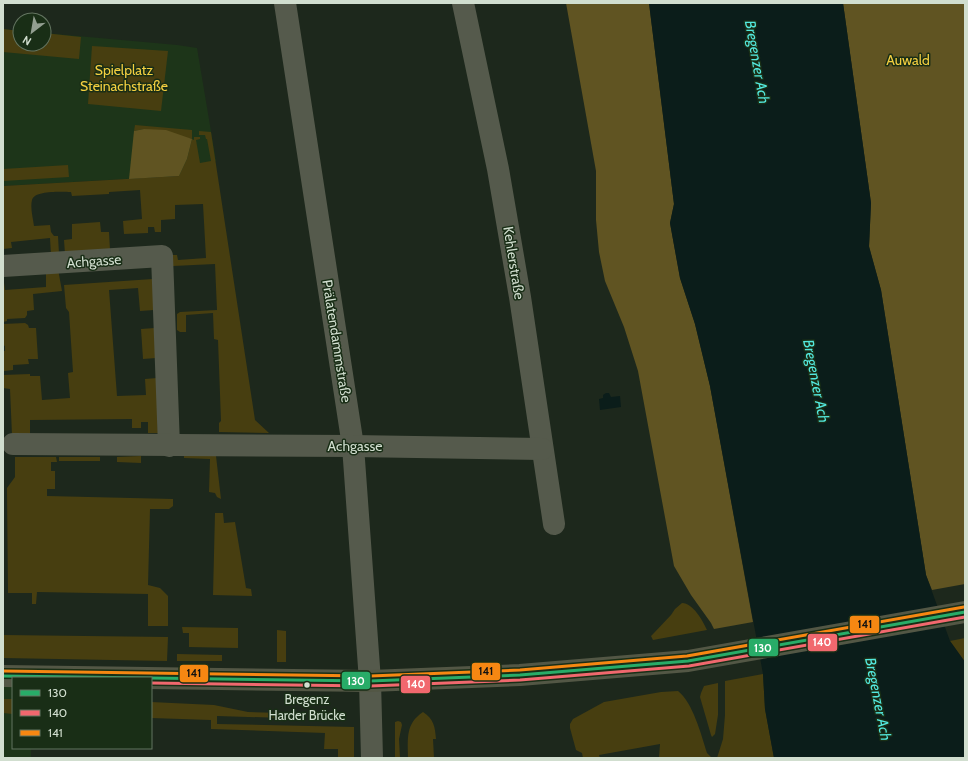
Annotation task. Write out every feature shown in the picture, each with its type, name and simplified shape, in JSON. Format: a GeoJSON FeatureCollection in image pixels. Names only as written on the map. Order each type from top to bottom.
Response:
{"type":"FeatureCollection","features":[{"type":"Feature","properties":{"kind":"main road"},"geometry":{"type":"LineString","coordinates":[[152,678],[370,681],[535,674],[628,667],[707,658],[965,612]]}},
{"type":"Feature","properties":{"kind":"main road"},"geometry":{"type":"LineString","coordinates":[[3,676],[76,677]]}},
{"type":"Feature","properties":{"kind":"street","name":"Prälatendammstraße"},"geometry":{"type":"LineString","coordinates":[[285,3],[353,446],[370,681],[372,758]]}},
{"type":"Feature","properties":{"kind":"street","name":"Kehlerstraße"},"geometry":{"type":"LineString","coordinates":[[463,3],[498,169],[521,305],[554,524]]}},
{"type":"Feature","properties":{"kind":"street","name":"Achgasse"},"geometry":{"type":"LineString","coordinates":[[3,266],[162,256],[169,446]]}},
{"type":"Feature","properties":{"kind":"street","name":"Achgasse"},"geometry":{"type":"LineString","coordinates":[[13,444],[353,446],[542,449]]}},
{"type":"Feature","properties":{"kind":"shaded area"},"geometry":{"type":"Polygon","coordinates":[[[3,29],[12,30],[12,52],[52,52],[52,34],[197,48],[216,161],[179,176],[3,186],[3,29]]]}},
{"type":"Feature","properties":{"kind":"shaded area"},"geometry":{"type":"Polygon","coordinates":[[[3,676],[12,678],[12,749],[31,749],[31,758],[3,758],[3,676]]]}},
{"type":"Feature","properties":{"kind":"green space"},"geometry":{"type":"Polygon","coordinates":[[[566,3],[649,3],[674,204],[670,223],[680,278],[695,324],[710,386],[753,622],[714,629],[674,566],[638,371],[624,327],[605,281],[599,252],[596,220],[596,171],[566,3]]]}},
{"type":"Feature","properties":{"kind":"green space","name":"Auwald"},"geometry":{"type":"Polygon","coordinates":[[[843,3],[965,3],[965,584],[932,590],[926,575],[881,290],[869,246],[871,203],[843,3]]]}},
{"type":"Feature","properties":{"kind":"green space"},"geometry":{"type":"Polygon","coordinates":[[[3,29],[12,30],[12,52],[52,52],[52,34],[81,37],[79,59],[3,52],[3,29]]]}},
{"type":"Feature","properties":{"kind":"green space","name":"Spielplatz Steinachstraße"},"geometry":{"type":"Polygon","coordinates":[[[92,46],[168,51],[161,111],[88,104],[92,46]]]}},
{"type":"Feature","properties":{"kind":"green space"},"geometry":{"type":"Polygon","coordinates":[[[135,125],[192,130],[192,139],[144,129],[134,131],[135,125]]]}},
{"type":"Feature","properties":{"kind":"green space"},"geometry":{"type":"Polygon","coordinates":[[[144,129],[166,130],[192,139],[187,159],[179,176],[129,179],[134,131],[144,129]]]}},
{"type":"Feature","properties":{"kind":"green space"},"geometry":{"type":"Polygon","coordinates":[[[199,131],[211,132],[255,420],[269,433],[219,432],[219,423],[221,421],[218,340],[214,339],[213,313],[186,315],[186,332],[180,332],[177,330],[177,314],[180,312],[217,310],[215,264],[173,266],[172,255],[177,255],[178,260],[206,258],[203,204],[175,205],[175,219],[161,220],[161,232],[155,232],[154,227],[148,227],[148,233],[124,234],[123,221],[142,219],[140,190],[109,192],[109,194],[72,196],[71,192],[43,193],[34,197],[31,203],[34,226],[50,225],[51,232],[54,236],[58,236],[59,254],[51,255],[50,238],[11,242],[12,248],[3,249],[3,186],[179,176],[187,159],[192,139],[194,140],[194,137],[200,137],[200,139],[196,140],[200,163],[211,161],[207,139],[205,135],[199,135],[199,131]]]}},
{"type":"Feature","properties":{"kind":"green space"},"geometry":{"type":"Polygon","coordinates":[[[68,165],[69,177],[3,181],[3,169],[68,165]]]}},
{"type":"Feature","properties":{"kind":"green space"},"geometry":{"type":"Polygon","coordinates":[[[100,222],[101,232],[109,232],[110,250],[65,254],[64,240],[72,239],[72,224],[100,222]]]}},
{"type":"Feature","properties":{"kind":"green space"},"geometry":{"type":"Polygon","coordinates":[[[46,269],[58,269],[62,291],[33,294],[34,310],[27,311],[25,318],[7,319],[7,321],[3,322],[3,275],[5,290],[46,287],[46,269]]]}},
{"type":"Feature","properties":{"kind":"green space"},"geometry":{"type":"Polygon","coordinates":[[[153,279],[154,310],[140,311],[138,288],[109,290],[117,396],[146,395],[145,379],[157,378],[158,433],[148,433],[148,422],[141,422],[141,428],[132,428],[132,419],[30,420],[30,435],[12,435],[10,389],[3,388],[3,375],[30,374],[30,376],[40,376],[42,400],[70,398],[68,373],[73,372],[69,312],[66,308],[64,285],[153,279]]]}},
{"type":"Feature","properties":{"kind":"green space"},"geometry":{"type":"Polygon","coordinates":[[[25,323],[29,328],[36,328],[38,359],[28,359],[29,364],[13,365],[13,370],[4,371],[3,351],[5,351],[5,346],[3,345],[3,324],[25,323]]]}},
{"type":"Feature","properties":{"kind":"green space"},"geometry":{"type":"Polygon","coordinates":[[[155,328],[156,358],[143,359],[141,329],[155,328]]]}},
{"type":"Feature","properties":{"kind":"green space"},"geometry":{"type":"Polygon","coordinates":[[[141,456],[141,463],[117,462],[117,457],[141,456]]]}},
{"type":"Feature","properties":{"kind":"green space"},"geometry":{"type":"Polygon","coordinates":[[[184,456],[216,456],[221,499],[217,497],[215,493],[209,492],[210,459],[184,458],[184,456]]]}},
{"type":"Feature","properties":{"kind":"green space"},"geometry":{"type":"Polygon","coordinates":[[[15,457],[56,457],[57,462],[51,462],[51,471],[55,471],[55,489],[47,489],[47,496],[173,499],[173,506],[169,509],[150,509],[148,585],[160,588],[168,596],[168,626],[148,626],[148,594],[37,592],[36,604],[32,604],[32,593],[8,593],[7,488],[15,477],[15,457]]]}},
{"type":"Feature","properties":{"kind":"green space"},"geometry":{"type":"Polygon","coordinates":[[[59,457],[100,457],[100,461],[59,461],[59,457]]]}},
{"type":"Feature","properties":{"kind":"green space"},"geometry":{"type":"Polygon","coordinates":[[[215,513],[223,513],[224,523],[235,522],[246,588],[251,589],[252,596],[213,595],[215,513]]]}},
{"type":"Feature","properties":{"kind":"green space"},"geometry":{"type":"Polygon","coordinates":[[[682,603],[694,609],[707,630],[653,640],[651,636],[682,603]]]}},
{"type":"Feature","properties":{"kind":"green space"},"geometry":{"type":"Polygon","coordinates":[[[182,627],[238,628],[238,648],[189,647],[189,633],[183,633],[182,627]]]}},
{"type":"Feature","properties":{"kind":"green space"},"geometry":{"type":"Polygon","coordinates":[[[277,630],[286,631],[286,662],[277,662],[277,630]]]}},
{"type":"Feature","properties":{"kind":"green space"},"geometry":{"type":"Polygon","coordinates":[[[3,635],[168,637],[167,661],[3,658],[3,635]]]}},
{"type":"Feature","properties":{"kind":"green space"},"geometry":{"type":"Polygon","coordinates":[[[965,638],[965,662],[950,641],[965,638]]]}},
{"type":"Feature","properties":{"kind":"green space"},"geometry":{"type":"Polygon","coordinates":[[[177,654],[222,655],[222,661],[177,661],[177,654]]]}},
{"type":"Feature","properties":{"kind":"green space"},"geometry":{"type":"Polygon","coordinates":[[[763,674],[765,709],[774,758],[717,758],[723,739],[725,681],[763,674]]]}},
{"type":"Feature","properties":{"kind":"green space"},"geometry":{"type":"Polygon","coordinates":[[[718,683],[718,715],[715,734],[712,737],[700,697],[704,686],[718,683]]]}},
{"type":"Feature","properties":{"kind":"green space"},"geometry":{"type":"Polygon","coordinates":[[[678,691],[688,703],[699,728],[707,753],[712,758],[659,758],[660,744],[599,755],[600,758],[583,758],[582,753],[576,750],[570,728],[570,724],[573,719],[604,702],[661,692],[678,691]]]}},
{"type":"Feature","properties":{"kind":"green space"},"geometry":{"type":"Polygon","coordinates":[[[3,699],[12,699],[12,714],[3,713],[3,699]]]}},
{"type":"Feature","properties":{"kind":"green space"},"geometry":{"type":"Polygon","coordinates":[[[152,702],[214,705],[248,712],[283,713],[283,718],[217,716],[217,724],[354,727],[354,758],[338,758],[338,749],[324,749],[325,733],[211,729],[211,720],[152,718],[152,702]]]}},
{"type":"Feature","properties":{"kind":"green space"},"geometry":{"type":"Polygon","coordinates":[[[423,712],[430,717],[434,727],[436,739],[433,739],[434,758],[408,758],[408,738],[410,727],[417,717],[423,712]]]}},
{"type":"Feature","properties":{"kind":"green space"},"geometry":{"type":"Polygon","coordinates":[[[395,722],[401,722],[402,725],[399,739],[400,758],[395,758],[395,722]]]}},
{"type":"Feature","properties":{"kind":"water","name":"Bregenzer Ach"},"geometry":{"type":"Polygon","coordinates":[[[649,3],[843,3],[871,203],[869,247],[881,290],[926,575],[950,641],[965,662],[965,758],[774,758],[765,709],[763,674],[710,386],[695,324],[680,278],[670,223],[674,204],[649,3]]]}},
{"type":"Feature","properties":{"kind":"water"},"geometry":{"type":"Polygon","coordinates":[[[609,393],[611,397],[620,396],[621,407],[600,410],[599,399],[603,398],[603,395],[609,393]]]}},
{"type":"Feature","properties":{"kind":"transit line","name":"141"},"geometry":{"type":"LineString","coordinates":[[3,671],[370,676],[520,670],[687,656],[964,607]]}},
{"type":"Feature","properties":{"kind":"transit line","name":"130"},"geometry":{"type":"LineString","coordinates":[[152,678],[370,681],[520,675],[688,661],[965,612]]}},
{"type":"Feature","properties":{"kind":"transit line","name":"140"},"geometry":{"type":"LineString","coordinates":[[152,683],[370,686],[520,680],[689,666],[965,617]]}},
{"type":"Feature","properties":{"kind":"transit line","name":"130"},"geometry":{"type":"LineString","coordinates":[[3,676],[76,677]]}},
{"type":"Feature","properties":{"kind":"place","name":"Bregenz Harder Brücke"},"geometry":{"type":"Point","coordinates":[307,685]}}]}
